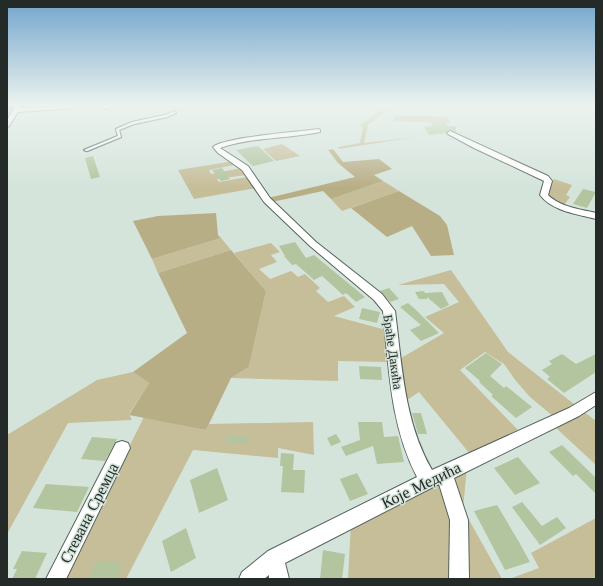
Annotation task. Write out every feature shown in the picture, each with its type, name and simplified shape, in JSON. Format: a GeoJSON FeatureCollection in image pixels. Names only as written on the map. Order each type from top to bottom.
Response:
{"type":"FeatureCollection","features":[{"type":"Feature","properties":{"kind":"street","name":"Браће Дакића"},"geometry":{"type":"LineString","coordinates":[[301,133],[275,137],[262,137],[216,147],[220,152],[245,168],[262,194],[301,234],[378,297],[386,306],[388,311],[400,410],[415,456],[436,477],[456,508],[459,520],[459,579]]}},
{"type":"Feature","properties":{"kind":"street"},"geometry":{"type":"LineString","coordinates":[[451,133],[476,147],[545,178],[548,181],[544,195],[553,203],[596,216]]}},
{"type":"Feature","properties":{"kind":"street","name":"Које Медића"},"geometry":{"type":"LineString","coordinates":[[249,579],[275,558],[436,477],[574,412],[596,398]]}},
{"type":"Feature","properties":{"kind":"street","name":"Стевана Сремца"},"geometry":{"type":"LineString","coordinates":[[56,579],[122,448]]}},
{"type":"Feature","properties":{"kind":"street"},"geometry":{"type":"LineString","coordinates":[[275,558],[279,579]]}},
{"type":"Feature","properties":{"kind":"lane"},"geometry":{"type":"LineString","coordinates":[[86,150],[120,136],[120,133]]}},
{"type":"Feature","properties":{"kind":"shaded area"},"geometry":{"type":"Polygon","coordinates":[[[362,133],[366,133],[364,143],[416,137],[338,149],[339,147],[360,143],[362,133]]]}},
{"type":"Feature","properties":{"kind":"shaded area"},"geometry":{"type":"Polygon","coordinates":[[[282,144],[300,156],[276,161],[263,149],[282,144]]]}},
{"type":"Feature","properties":{"kind":"shaded area"},"geometry":{"type":"Polygon","coordinates":[[[333,149],[343,162],[379,159],[392,169],[374,175],[383,181],[331,199],[323,191],[272,202],[268,198],[355,177],[338,163],[328,150],[333,149]]]}},
{"type":"Feature","properties":{"kind":"shaded area"},"geometry":{"type":"Polygon","coordinates":[[[234,161],[239,164],[209,170],[211,174],[241,168],[246,175],[217,179],[219,182],[247,177],[256,188],[194,199],[178,170],[234,161]]]}},
{"type":"Feature","properties":{"kind":"shaded area"},"geometry":{"type":"Polygon","coordinates":[[[554,179],[572,185],[566,195],[570,197],[564,205],[559,204],[548,196],[548,190],[554,179]]]}},
{"type":"Feature","properties":{"kind":"shaded area"},"geometry":{"type":"Polygon","coordinates":[[[383,181],[399,191],[342,211],[331,199],[383,181]]]}},
{"type":"Feature","properties":{"kind":"shaded area"},"geometry":{"type":"Polygon","coordinates":[[[399,191],[440,216],[447,225],[454,255],[431,256],[412,226],[387,237],[351,208],[399,191]]]}},
{"type":"Feature","properties":{"kind":"shaded area"},"geometry":{"type":"Polygon","coordinates":[[[216,213],[218,235],[221,238],[152,259],[133,221],[158,216],[216,213]]]}},
{"type":"Feature","properties":{"kind":"shaded area"},"geometry":{"type":"Polygon","coordinates":[[[221,238],[231,250],[158,273],[152,259],[221,238]]]}},
{"type":"Feature","properties":{"kind":"shaded area"},"geometry":{"type":"Polygon","coordinates":[[[271,243],[280,252],[271,255],[277,262],[259,269],[270,279],[291,271],[298,277],[305,274],[320,288],[316,291],[328,302],[344,296],[355,307],[334,316],[386,330],[387,362],[338,361],[338,381],[231,378],[249,367],[266,291],[234,253],[271,243]]]}},
{"type":"Feature","properties":{"kind":"shaded area"},"geometry":{"type":"Polygon","coordinates":[[[231,250],[266,291],[249,367],[231,378],[206,430],[129,415],[149,383],[133,372],[187,333],[158,273],[231,250]]]}},
{"type":"Feature","properties":{"kind":"shaded area"},"geometry":{"type":"Polygon","coordinates":[[[451,270],[508,352],[574,404],[554,417],[530,397],[504,364],[485,352],[460,370],[518,430],[470,454],[419,392],[401,404],[396,361],[444,333],[425,317],[459,302],[444,284],[398,285],[451,270]]]}},
{"type":"Feature","properties":{"kind":"shaded area"},"geometry":{"type":"Polygon","coordinates":[[[133,372],[149,383],[129,414],[132,420],[68,423],[7,534],[7,435],[97,380],[133,372]]]}},
{"type":"Feature","properties":{"kind":"shaded area"},"geometry":{"type":"Polygon","coordinates":[[[583,411],[596,421],[596,465],[555,427],[583,411]]]}},
{"type":"Feature","properties":{"kind":"shaded area"},"geometry":{"type":"Polygon","coordinates":[[[144,417],[206,430],[209,424],[313,422],[314,455],[278,448],[278,458],[193,450],[126,579],[63,579],[144,417]]]}},
{"type":"Feature","properties":{"kind":"shaded area"},"geometry":{"type":"Polygon","coordinates":[[[467,467],[463,509],[502,579],[348,579],[351,523],[467,467]]]}},
{"type":"Feature","properties":{"kind":"shaded area"},"geometry":{"type":"Polygon","coordinates":[[[596,518],[596,579],[509,579],[539,568],[531,553],[596,518]]]}},
{"type":"Feature","properties":{"kind":"building"},"geometry":{"type":"Polygon","coordinates":[[[428,133],[443,133],[429,135],[428,133]]]}},
{"type":"Feature","properties":{"kind":"building"},"geometry":{"type":"Polygon","coordinates":[[[258,146],[274,161],[253,166],[236,150],[258,146]]]}},
{"type":"Feature","properties":{"kind":"building"},"geometry":{"type":"Polygon","coordinates":[[[93,156],[100,177],[91,179],[85,158],[93,156]]]}},
{"type":"Feature","properties":{"kind":"building"},"geometry":{"type":"Polygon","coordinates":[[[222,168],[230,179],[221,181],[212,170],[222,168]]]}},
{"type":"Feature","properties":{"kind":"building"},"geometry":{"type":"Polygon","coordinates":[[[583,189],[596,192],[587,208],[573,204],[583,189]]]}},
{"type":"Feature","properties":{"kind":"building"},"geometry":{"type":"Polygon","coordinates":[[[295,242],[306,258],[314,255],[365,297],[356,302],[346,293],[343,295],[322,276],[314,280],[296,264],[292,265],[284,256],[279,246],[295,242]]]}},
{"type":"Feature","properties":{"kind":"building"},"geometry":{"type":"Polygon","coordinates":[[[389,288],[399,299],[390,302],[380,291],[389,288]]]}},
{"type":"Feature","properties":{"kind":"building"},"geometry":{"type":"Polygon","coordinates":[[[424,291],[425,293],[442,292],[449,305],[441,309],[427,297],[427,299],[419,299],[415,292],[424,291]]]}},
{"type":"Feature","properties":{"kind":"building"},"geometry":{"type":"Polygon","coordinates":[[[408,303],[439,333],[421,341],[410,330],[421,325],[400,307],[408,303]]]}},
{"type":"Feature","properties":{"kind":"building"},"geometry":{"type":"Polygon","coordinates":[[[362,308],[380,312],[377,323],[359,319],[362,308]]]}},
{"type":"Feature","properties":{"kind":"building"},"geometry":{"type":"Polygon","coordinates":[[[486,353],[502,364],[490,376],[504,388],[506,386],[532,407],[516,418],[491,396],[493,395],[465,368],[486,353]]]}},
{"type":"Feature","properties":{"kind":"building"},"geometry":{"type":"Polygon","coordinates":[[[562,354],[576,364],[596,354],[596,372],[564,393],[547,379],[550,377],[542,370],[552,364],[549,361],[562,354]]]}},
{"type":"Feature","properties":{"kind":"building"},"geometry":{"type":"Polygon","coordinates":[[[359,366],[381,367],[382,380],[360,379],[359,366]]]}},
{"type":"Feature","properties":{"kind":"building"},"geometry":{"type":"Polygon","coordinates":[[[412,413],[421,413],[427,434],[418,434],[412,413]]]}},
{"type":"Feature","properties":{"kind":"building"},"geometry":{"type":"Polygon","coordinates":[[[358,422],[382,422],[384,437],[398,436],[404,462],[377,464],[373,446],[346,456],[341,447],[360,440],[358,422]]]}},
{"type":"Feature","properties":{"kind":"building"},"geometry":{"type":"Polygon","coordinates":[[[336,434],[341,442],[331,446],[327,438],[336,434]]]}},
{"type":"Feature","properties":{"kind":"building"},"geometry":{"type":"Polygon","coordinates":[[[227,436],[248,437],[247,444],[226,443],[227,436]]]}},
{"type":"Feature","properties":{"kind":"building"},"geometry":{"type":"Polygon","coordinates":[[[92,437],[117,439],[105,461],[81,459],[92,437]]]}},
{"type":"Feature","properties":{"kind":"building"},"geometry":{"type":"Polygon","coordinates":[[[562,445],[596,478],[596,494],[576,474],[573,476],[549,452],[562,445]]]}},
{"type":"Feature","properties":{"kind":"building"},"geometry":{"type":"Polygon","coordinates":[[[281,453],[294,454],[293,470],[305,470],[304,493],[281,492],[283,466],[280,466],[281,453]]]}},
{"type":"Feature","properties":{"kind":"building"},"geometry":{"type":"Polygon","coordinates":[[[518,457],[540,483],[515,495],[494,468],[518,457]]]}},
{"type":"Feature","properties":{"kind":"building"},"geometry":{"type":"Polygon","coordinates":[[[217,468],[228,500],[199,513],[190,480],[217,468]]]}},
{"type":"Feature","properties":{"kind":"building"},"geometry":{"type":"Polygon","coordinates":[[[357,473],[368,494],[350,501],[340,479],[357,473]]]}},
{"type":"Feature","properties":{"kind":"building"},"geometry":{"type":"Polygon","coordinates":[[[46,484],[89,487],[77,512],[33,508],[46,484]]]}},
{"type":"Feature","properties":{"kind":"building"},"geometry":{"type":"Polygon","coordinates":[[[522,502],[542,526],[557,517],[566,528],[540,545],[512,507],[522,502]]]}},
{"type":"Feature","properties":{"kind":"building"},"geometry":{"type":"Polygon","coordinates":[[[497,505],[530,562],[505,570],[474,511],[497,505]]]}},
{"type":"Feature","properties":{"kind":"building"},"geometry":{"type":"Polygon","coordinates":[[[186,528],[196,558],[171,572],[162,541],[186,528]]]}},
{"type":"Feature","properties":{"kind":"building"},"geometry":{"type":"Polygon","coordinates":[[[323,550],[345,554],[342,579],[320,579],[323,550]]]}},
{"type":"Feature","properties":{"kind":"building"},"geometry":{"type":"Polygon","coordinates":[[[22,551],[47,553],[35,579],[12,579],[17,569],[13,569],[22,551]]]}},
{"type":"Feature","properties":{"kind":"building"},"geometry":{"type":"Polygon","coordinates":[[[96,561],[122,563],[117,579],[89,579],[96,561]]]}}]}
